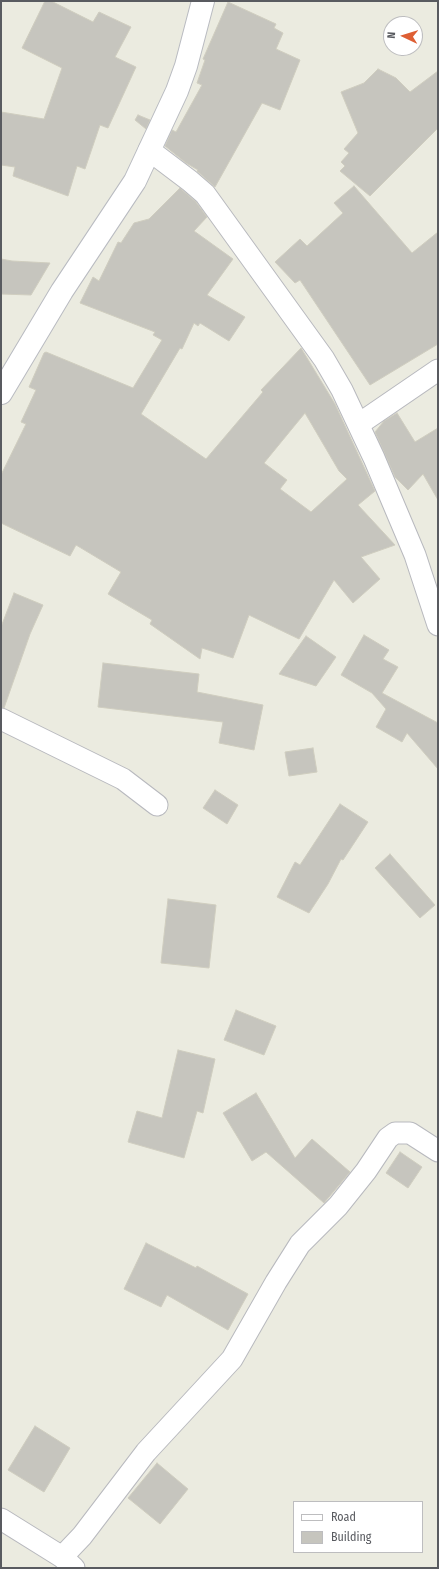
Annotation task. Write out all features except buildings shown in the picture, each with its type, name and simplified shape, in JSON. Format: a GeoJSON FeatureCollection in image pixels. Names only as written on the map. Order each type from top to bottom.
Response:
{"type":"FeatureCollection","features":[{"type":"Feature","properties":{"kind":"street"},"geometry":{"type":"LineString","coordinates":[[1,393],[62,291],[135,181],[186,66],[203,1]]}},
{"type":"Feature","properties":{"kind":"street"},"geometry":{"type":"LineString","coordinates":[[149,150],[205,194],[324,359],[359,424],[415,555],[438,625]]}},
{"type":"Feature","properties":{"kind":"street"},"geometry":{"type":"LineString","coordinates":[[359,424],[438,370]]}},
{"type":"Feature","properties":{"kind":"street"},"geometry":{"type":"LineString","coordinates":[[1,719],[123,779],[157,805]]}},
{"type":"Feature","properties":{"kind":"street"},"geometry":{"type":"LineString","coordinates":[[1,1519],[68,1563],[82,1536],[146,1452],[232,1359],[276,1282],[300,1244],[338,1206],[366,1171],[388,1138],[395,1133],[410,1133],[438,1151]]}}]}
